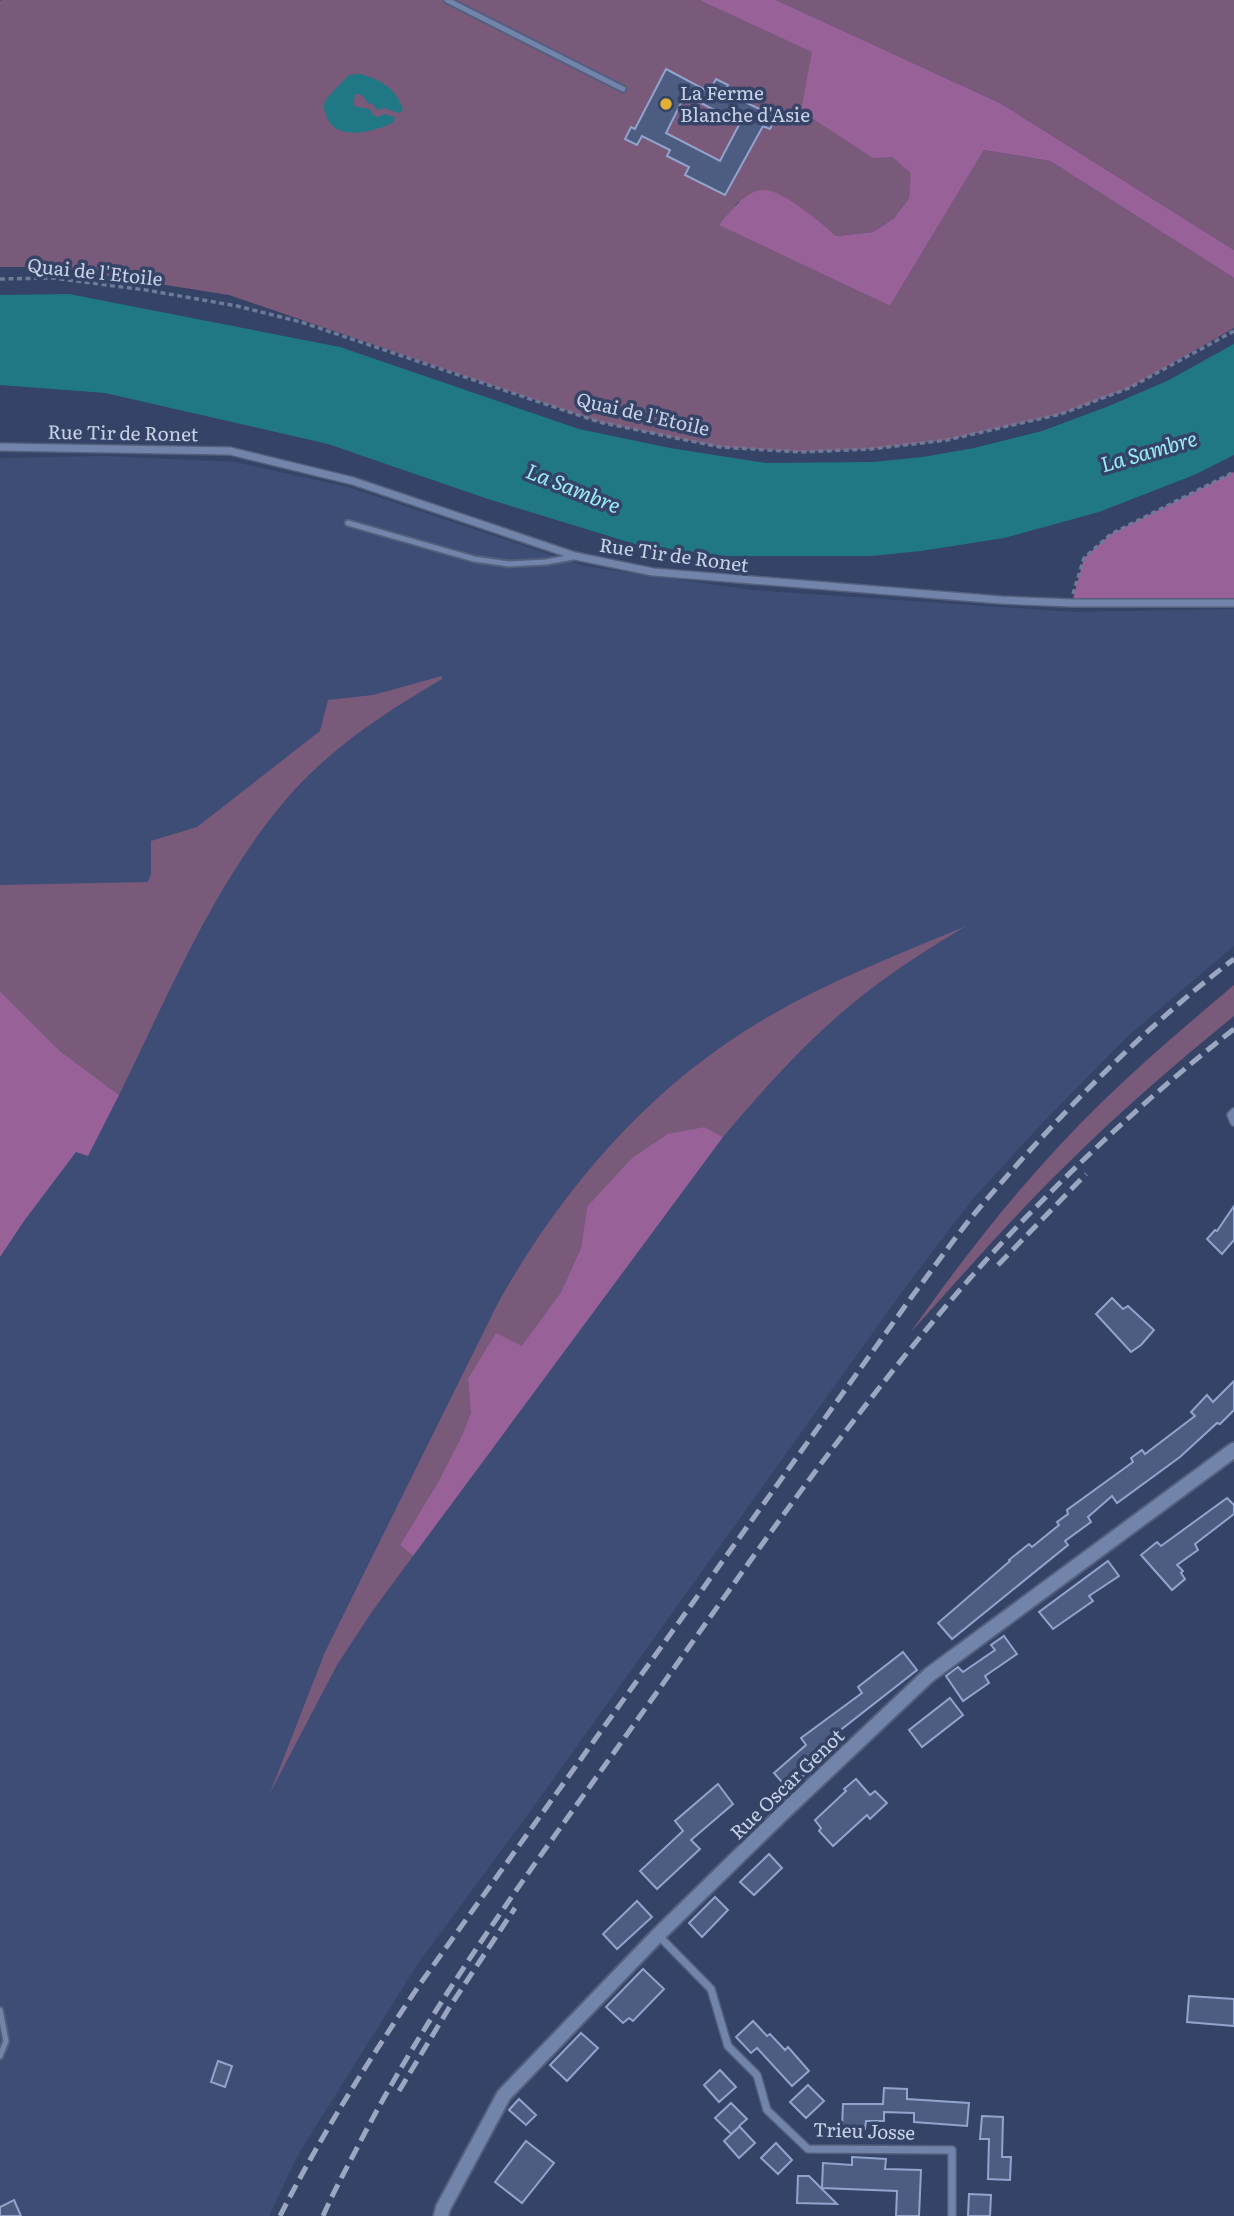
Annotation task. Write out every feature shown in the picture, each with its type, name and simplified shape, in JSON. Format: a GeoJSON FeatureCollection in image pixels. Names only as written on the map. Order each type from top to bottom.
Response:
{"type":"FeatureCollection","features":[{"type":"Feature","properties":{"kind":"street","name":"Rue Tir de Ronet"},"geometry":{"type":"LineString","coordinates":[[0,447],[230,451],[353,481],[575,556],[653,572],[702,578],[1072,603],[1234,603]]}},
{"type":"Feature","properties":{"kind":"street"},"geometry":{"type":"LineString","coordinates":[[1234,1111],[1231,1115],[1234,1122]]}},
{"type":"Feature","properties":{"kind":"street","name":"Rue Oscar Genot"},"geometry":{"type":"LineString","coordinates":[[441,2216],[504,2095],[658,1936],[929,1675],[1234,1450]]}},
{"type":"Feature","properties":{"kind":"street","name":"Trieu Josse"},"geometry":{"type":"LineString","coordinates":[[658,1936],[711,1989],[728,2046],[757,2075],[767,2110],[808,2148],[952,2150],[952,2216]]}},
{"type":"Feature","properties":{"kind":"lane"},"geometry":{"type":"LineString","coordinates":[[447,0],[623,89]]}},
{"type":"Feature","properties":{"kind":"lane"},"geometry":{"type":"LineString","coordinates":[[348,523],[474,559],[509,564],[546,562],[575,556]]}},
{"type":"Feature","properties":{"kind":"lane"},"geometry":{"type":"LineString","coordinates":[[0,2010],[6,2041],[0,2056]]}},
{"type":"Feature","properties":{"kind":"path","name":"Quai de l'Etoile"},"geometry":{"type":"LineString","coordinates":[[0,279],[52,278],[146,290],[237,306],[301,321],[598,422],[720,447],[801,452],[871,449],[947,440],[1061,414],[1129,388],[1234,331]]}},
{"type":"Feature","properties":{"kind":"path"},"geometry":{"type":"LineString","coordinates":[[1072,603],[1073,586],[1084,558],[1111,534],[1234,472]]}},
{"type":"Feature","properties":{"kind":"shaded area"},"geometry":{"type":"Polygon","coordinates":[[[2,0],[699,0],[813,52],[892,157],[912,172],[909,198],[894,218],[873,232],[837,236],[781,195],[738,202],[720,225],[890,306],[984,150],[1050,161],[1234,278],[1234,328],[1129,388],[1061,414],[947,440],[871,449],[801,452],[720,447],[599,422],[229,295],[52,267],[0,267],[2,0]]]}},
{"type":"Feature","properties":{"kind":"shaded area"},"geometry":{"type":"Polygon","coordinates":[[[699,0],[776,0],[1000,103],[1234,250],[1234,278],[1050,161],[984,150],[890,306],[719,225],[749,194],[762,190],[790,201],[837,236],[873,232],[894,218],[909,198],[911,173],[892,157],[873,158],[801,111],[812,52],[699,0]]]}},
{"type":"Feature","properties":{"kind":"shaded area"},"geometry":{"type":"Polygon","coordinates":[[[776,0],[1234,0],[1234,250],[1000,103],[776,0]]]}},
{"type":"Feature","properties":{"kind":"shaded area"},"geometry":{"type":"Polygon","coordinates":[[[105,456],[235,462],[348,487],[584,566],[752,590],[1074,612],[1234,609],[1234,946],[1129,1035],[1043,1122],[972,1200],[904,1289],[417,1965],[298,2155],[269,2216],[0,2216],[0,458],[105,456]]]}},
{"type":"Feature","properties":{"kind":"shaded area"},"geometry":{"type":"Polygon","coordinates":[[[1234,472],[1234,601],[1072,603],[1084,558],[1111,534],[1234,472]]]}},
{"type":"Feature","properties":{"kind":"shaded area"},"geometry":{"type":"Polygon","coordinates":[[[442,676],[442,679],[357,734],[318,766],[283,803],[258,835],[213,906],[119,1095],[60,1051],[0,991],[0,885],[148,882],[151,874],[151,841],[197,827],[320,731],[328,700],[373,695],[442,676]]]}},
{"type":"Feature","properties":{"kind":"shaded area"},"geometry":{"type":"Polygon","coordinates":[[[966,926],[875,985],[825,1027],[723,1137],[705,1127],[587,1207],[581,1248],[561,1292],[522,1347],[468,1379],[471,1411],[468,1424],[441,1479],[400,1545],[413,1556],[337,1665],[270,1793],[325,1652],[498,1303],[551,1219],[581,1179],[649,1106],[726,1044],[816,991],[966,926]]]}},
{"type":"Feature","properties":{"kind":"shaded area"},"geometry":{"type":"Polygon","coordinates":[[[1234,985],[1234,1016],[1146,1090],[1082,1149],[1004,1229],[910,1333],[977,1243],[1075,1129],[1134,1072],[1234,985]]]}},
{"type":"Feature","properties":{"kind":"shaded area"},"geometry":{"type":"Polygon","coordinates":[[[0,991],[60,1051],[119,1095],[88,1156],[76,1152],[0,1257],[0,991]]]}},
{"type":"Feature","properties":{"kind":"shaded area"},"geometry":{"type":"Polygon","coordinates":[[[705,1127],[723,1137],[413,1556],[400,1545],[439,1481],[463,1434],[471,1413],[468,1379],[496,1333],[522,1346],[561,1292],[581,1248],[587,1207],[632,1158],[668,1134],[705,1127]]]}},
{"type":"Feature","properties":{"kind":"water"},"geometry":{"type":"Polygon","coordinates":[[[360,74],[387,86],[397,96],[403,110],[399,113],[384,108],[377,110],[362,95],[355,94],[353,106],[370,109],[373,115],[378,117],[384,114],[395,117],[394,122],[366,132],[346,132],[331,124],[324,104],[349,75],[360,74]]]}},
{"type":"Feature","properties":{"kind":"water","name":"La Sambre"},"geometry":{"type":"Polygon","coordinates":[[[69,294],[340,347],[579,429],[670,448],[766,463],[873,462],[923,457],[1042,431],[1167,381],[1234,344],[1234,455],[1194,475],[1099,512],[1004,538],[921,551],[872,556],[726,556],[638,545],[488,499],[328,444],[105,393],[0,385],[0,295],[69,294]]]}},
{"type":"Feature","properties":{"kind":"building"},"geometry":{"type":"Polygon","coordinates":[[[666,69],[709,92],[716,79],[728,85],[724,92],[776,117],[770,129],[763,126],[725,195],[685,175],[689,167],[667,156],[670,150],[642,136],[637,145],[625,139],[631,127],[635,129],[666,69]],[[685,95],[666,133],[720,161],[740,123],[685,95]]]}},
{"type":"Feature","properties":{"kind":"building"},"geometry":{"type":"Polygon","coordinates":[[[1234,1206],[1234,1240],[1222,1254],[1207,1239],[1217,1231],[1234,1206]]]}},
{"type":"Feature","properties":{"kind":"building"},"geometry":{"type":"Polygon","coordinates":[[[1112,1298],[1123,1309],[1128,1306],[1154,1330],[1131,1352],[1096,1314],[1112,1298]]]}},
{"type":"Feature","properties":{"kind":"building"},"geometry":{"type":"Polygon","coordinates":[[[1234,1381],[1234,1410],[1180,1457],[1117,1503],[1112,1496],[1088,1517],[1091,1522],[1065,1541],[1068,1545],[952,1639],[938,1623],[1009,1560],[1029,1544],[1032,1547],[1059,1525],[1057,1522],[1068,1514],[1067,1510],[1133,1462],[1131,1458],[1142,1450],[1145,1454],[1195,1416],[1191,1412],[1207,1395],[1213,1402],[1234,1381]]]}},
{"type":"Feature","properties":{"kind":"building"},"geometry":{"type":"Polygon","coordinates":[[[1227,1498],[1234,1505],[1234,1514],[1195,1544],[1198,1550],[1177,1565],[1183,1571],[1181,1573],[1185,1579],[1172,1590],[1141,1555],[1157,1542],[1161,1546],[1227,1498]]]}},
{"type":"Feature","properties":{"kind":"building"},"geometry":{"type":"Polygon","coordinates":[[[1108,1561],[1119,1576],[1089,1596],[1093,1601],[1053,1629],[1039,1612],[1108,1561]]]}},
{"type":"Feature","properties":{"kind":"building"},"geometry":{"type":"Polygon","coordinates":[[[1004,1636],[1017,1654],[985,1676],[989,1683],[963,1701],[946,1676],[958,1667],[963,1672],[995,1650],[991,1645],[1004,1636]]]}},
{"type":"Feature","properties":{"kind":"building"},"geometry":{"type":"Polygon","coordinates":[[[903,1652],[917,1670],[824,1743],[827,1745],[805,1765],[810,1770],[788,1789],[774,1773],[806,1745],[801,1738],[862,1693],[858,1687],[903,1652]]]}},
{"type":"Feature","properties":{"kind":"building"},"geometry":{"type":"Polygon","coordinates":[[[950,1698],[963,1715],[922,1747],[909,1730],[950,1698]]]}},
{"type":"Feature","properties":{"kind":"building"},"geometry":{"type":"Polygon","coordinates":[[[856,1779],[870,1795],[875,1791],[887,1803],[870,1819],[867,1815],[833,1846],[819,1831],[821,1828],[815,1820],[856,1779]]]}},
{"type":"Feature","properties":{"kind":"building"},"geometry":{"type":"Polygon","coordinates":[[[718,1784],[733,1804],[691,1840],[700,1849],[657,1889],[640,1871],[683,1831],[675,1821],[718,1784]]]}},
{"type":"Feature","properties":{"kind":"building"},"geometry":{"type":"Polygon","coordinates":[[[769,1854],[782,1868],[754,1895],[740,1882],[769,1854]]]}},
{"type":"Feature","properties":{"kind":"building"},"geometry":{"type":"Polygon","coordinates":[[[715,1897],[728,1910],[702,1937],[689,1923],[715,1897]]]}},
{"type":"Feature","properties":{"kind":"building"},"geometry":{"type":"Polygon","coordinates":[[[637,1901],[652,1917],[617,1949],[603,1934],[637,1901]]]}},
{"type":"Feature","properties":{"kind":"building"},"geometry":{"type":"Polygon","coordinates":[[[643,1969],[664,1989],[633,2021],[629,2018],[623,2023],[606,2007],[643,1969]]]}},
{"type":"Feature","properties":{"kind":"building"},"geometry":{"type":"Polygon","coordinates":[[[1189,1996],[1234,1999],[1234,2026],[1187,2022],[1189,1996]]]}},
{"type":"Feature","properties":{"kind":"building"},"geometry":{"type":"Polygon","coordinates":[[[753,2021],[785,2050],[788,2047],[809,2071],[792,2086],[757,2048],[751,2053],[736,2037],[753,2021]]]}},
{"type":"Feature","properties":{"kind":"building"},"geometry":{"type":"Polygon","coordinates":[[[581,2033],[598,2048],[567,2081],[550,2065],[581,2033]]]}},
{"type":"Feature","properties":{"kind":"building"},"geometry":{"type":"Polygon","coordinates":[[[218,2061],[232,2066],[225,2087],[211,2082],[218,2061]]]}},
{"type":"Feature","properties":{"kind":"building"},"geometry":{"type":"Polygon","coordinates":[[[720,2070],[736,2087],[719,2102],[704,2085],[720,2070]]]}},
{"type":"Feature","properties":{"kind":"building"},"geometry":{"type":"Polygon","coordinates":[[[808,2085],[824,2101],[806,2118],[790,2102],[808,2085]]]}},
{"type":"Feature","properties":{"kind":"building"},"geometry":{"type":"Polygon","coordinates":[[[884,2088],[907,2089],[907,2099],[969,2103],[967,2126],[914,2122],[914,2113],[884,2112],[884,2121],[866,2121],[865,2129],[842,2128],[843,2104],[883,2104],[884,2088]]]}},
{"type":"Feature","properties":{"kind":"building"},"geometry":{"type":"Polygon","coordinates":[[[519,2099],[536,2115],[526,2125],[509,2110],[519,2099]]]}},
{"type":"Feature","properties":{"kind":"building"},"geometry":{"type":"Polygon","coordinates":[[[731,2103],[747,2119],[739,2126],[755,2143],[739,2158],[724,2141],[739,2127],[731,2134],[715,2118],[731,2103]]]}},
{"type":"Feature","properties":{"kind":"building"},"geometry":{"type":"Polygon","coordinates":[[[982,2116],[1003,2117],[1002,2157],[1011,2157],[1010,2180],[988,2179],[989,2139],[980,2139],[982,2116]]]}},
{"type":"Feature","properties":{"kind":"building"},"geometry":{"type":"Polygon","coordinates":[[[526,2141],[554,2163],[522,2203],[495,2182],[526,2141]]]}},
{"type":"Feature","properties":{"kind":"building"},"geometry":{"type":"Polygon","coordinates":[[[776,2143],[792,2160],[778,2174],[761,2158],[776,2143]]]}},
{"type":"Feature","properties":{"kind":"building"},"geometry":{"type":"Polygon","coordinates":[[[852,2157],[886,2159],[885,2169],[921,2170],[919,2216],[896,2216],[897,2191],[822,2188],[823,2163],[852,2165],[852,2157]]]}},
{"type":"Feature","properties":{"kind":"building"},"geometry":{"type":"Polygon","coordinates":[[[798,2176],[809,2176],[837,2204],[797,2203],[798,2176]]]}},
{"type":"Feature","properties":{"kind":"building"},"geometry":{"type":"Polygon","coordinates":[[[969,2194],[991,2195],[990,2216],[968,2216],[969,2194]]]}},
{"type":"Feature","properties":{"kind":"building"},"geometry":{"type":"Polygon","coordinates":[[[14,2200],[21,2216],[0,2216],[0,2207],[14,2200]]]}},
{"type":"Feature","properties":{"kind":"railway"},"geometry":{"type":"LineString","coordinates":[[280,2216],[346,2098],[420,1984],[955,1239],[1070,1107],[1166,1015],[1234,959]]}},
{"type":"Feature","properties":{"kind":"railway"},"geometry":{"type":"LineString","coordinates":[[323,2216],[386,2094],[484,1938],[738,1578],[854,1420],[936,1318],[1004,1240],[1116,1130],[1234,1029]]}},
{"type":"Feature","properties":{"kind":"railway"},"geometry":{"type":"LineString","coordinates":[[998,1265],[1086,1174]]}},
{"type":"Feature","properties":{"kind":"railway"},"geometry":{"type":"LineString","coordinates":[[399,2091],[449,2008],[515,1908]]}},
{"type":"Feature","properties":{"kind":"place","name":"La Ferme Blanche d'Asie"},"geometry":{"type":"Point","coordinates":[666,104]}}]}
